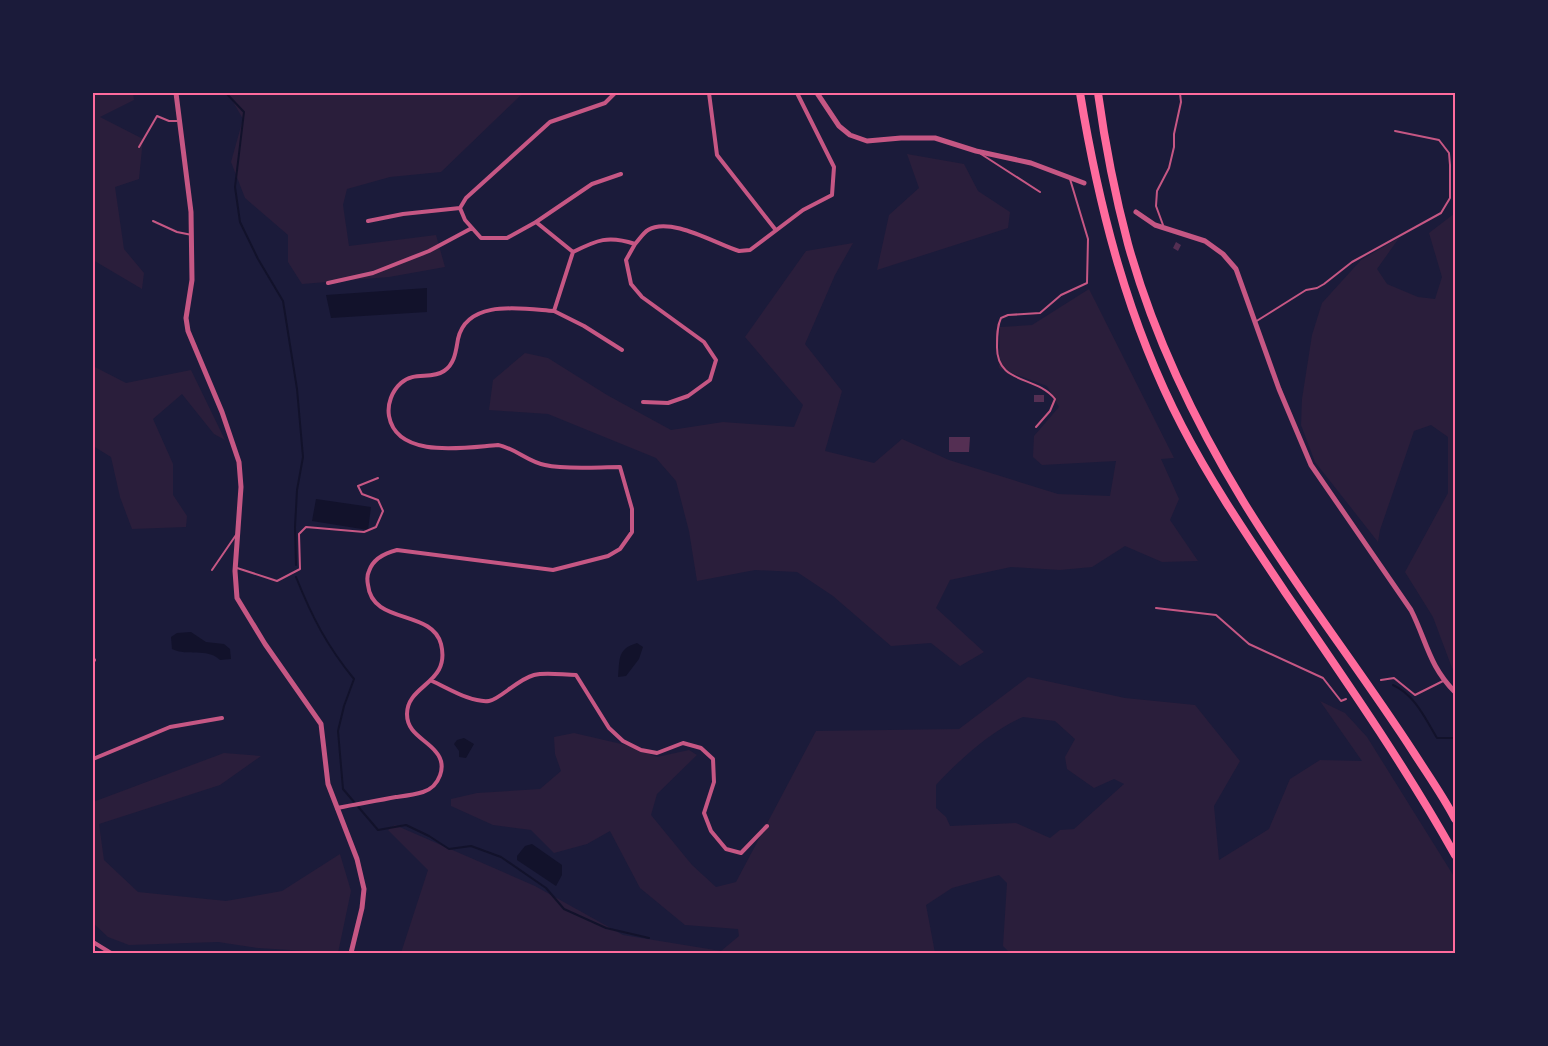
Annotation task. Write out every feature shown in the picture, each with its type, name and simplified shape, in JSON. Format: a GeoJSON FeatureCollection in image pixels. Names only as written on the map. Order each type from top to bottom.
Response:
{"type":"FeatureCollection","features":[{"type":"Feature","properties":{"kind":"highway"},"geometry":{"type":"LineString","coordinates":[[1080,93],[1093,165],[1126,292],[1182,427],[1238,522],[1408,775],[1455,855]]}},
{"type":"Feature","properties":{"kind":"highway"},"geometry":{"type":"LineString","coordinates":[[1098,93],[1112,177],[1128,245],[1158,332],[1193,408],[1244,501],[1367,681],[1455,819]]}},
{"type":"Feature","properties":{"kind":"street"},"geometry":{"type":"LineString","coordinates":[[176,93],[187,166],[192,235],[192,280],[186,318],[188,331],[222,412],[239,462],[241,486],[235,567],[237,598],[265,644],[321,724],[328,784],[357,859],[364,889],[362,908],[351,953]]}},
{"type":"Feature","properties":{"kind":"street"},"geometry":{"type":"LineString","coordinates":[[460,208],[466,198],[550,122],[604,103],[615,93]]}},
{"type":"Feature","properties":{"kind":"street"},"geometry":{"type":"LineString","coordinates":[[709,93],[717,155],[776,229]]}},
{"type":"Feature","properties":{"kind":"street"},"geometry":{"type":"LineString","coordinates":[[643,402],[668,403],[688,396],[711,380],[716,360],[704,342],[642,297],[631,284],[626,261],[635,244],[648,230],[660,226],[675,226],[739,251],[750,250],[803,210],[832,195],[834,167],[797,93]]}},
{"type":"Feature","properties":{"kind":"street"},"geometry":{"type":"LineString","coordinates":[[817,93],[839,126],[850,135],[867,141],[935,138],[976,151],[1031,163],[1084,183]]}},
{"type":"Feature","properties":{"kind":"street"},"geometry":{"type":"LineString","coordinates":[[460,208],[465,220],[481,238],[507,238],[536,222],[592,184],[621,174]]}},
{"type":"Feature","properties":{"kind":"street"},"geometry":{"type":"LineString","coordinates":[[368,221],[403,214],[460,208]]}},
{"type":"Feature","properties":{"kind":"street"},"geometry":{"type":"LineString","coordinates":[[1136,212],[1155,225],[1205,241],[1223,254],[1236,269],[1279,389],[1311,465],[1411,610],[1422,631],[1431,659],[1443,681],[1455,692]]}},
{"type":"Feature","properties":{"kind":"street"},"geometry":{"type":"LineString","coordinates":[[536,222],[573,252]]}},
{"type":"Feature","properties":{"kind":"street"},"geometry":{"type":"LineString","coordinates":[[328,283],[372,273],[429,251],[472,228]]}},
{"type":"Feature","properties":{"kind":"street"},"geometry":{"type":"LineString","coordinates":[[554,311],[573,252],[598,240],[611,238],[635,244]]}},
{"type":"Feature","properties":{"kind":"street"},"geometry":{"type":"LineString","coordinates":[[336,808],[425,792],[439,780],[442,769],[440,757],[410,727],[407,713],[410,699],[432,681],[439,670],[442,658],[441,643],[434,631],[427,626],[385,610],[376,603],[369,592],[367,580],[368,572],[378,558],[397,550],[553,570],[608,556],[620,549],[632,532],[632,508],[620,467],[546,466],[498,445],[428,448],[410,442],[391,424],[388,410],[396,389],[403,381],[417,375],[444,372],[454,360],[460,330],[475,315],[488,310],[520,308],[554,311],[584,326],[622,350]]}},
{"type":"Feature","properties":{"kind":"street"},"geometry":{"type":"LineString","coordinates":[[432,681],[473,699],[490,701],[510,687],[534,675],[576,675],[609,728],[623,741],[641,750],[657,753],[682,743],[701,748],[713,759],[714,782],[704,813],[711,831],[726,849],[741,853],[767,826]]}},
{"type":"Feature","properties":{"kind":"street"},"geometry":{"type":"LineString","coordinates":[[93,759],[170,727],[222,718]]}},
{"type":"Feature","properties":{"kind":"street"},"geometry":{"type":"LineString","coordinates":[[93,942],[111,953]]}},
{"type":"Feature","properties":{"kind":"lane"},"geometry":{"type":"LineString","coordinates":[[1164,228],[1156,206],[1157,190],[1169,168],[1174,147],[1174,134],[1181,102],[1180,93]]}},
{"type":"Feature","properties":{"kind":"lane"},"geometry":{"type":"LineString","coordinates":[[139,147],[157,116],[169,121],[180,121]]}},
{"type":"Feature","properties":{"kind":"lane"},"geometry":{"type":"LineString","coordinates":[[1255,322],[1306,290],[1324,284],[1352,262],[1429,221],[1445,209],[1450,198],[1449,153],[1439,140],[1395,131]]}},
{"type":"Feature","properties":{"kind":"lane"},"geometry":{"type":"LineString","coordinates":[[976,151],[1040,192]]}},
{"type":"Feature","properties":{"kind":"lane"},"geometry":{"type":"LineString","coordinates":[[1036,427],[1050,411],[1054,399],[1049,392],[1014,376],[1000,365],[997,356],[998,324],[1001,318],[1008,315],[1040,313],[1061,296],[1087,283],[1088,239],[1069,178]]}},
{"type":"Feature","properties":{"kind":"lane"},"geometry":{"type":"LineString","coordinates":[[153,221],[177,232],[192,235]]}},
{"type":"Feature","properties":{"kind":"lane"},"geometry":{"type":"LineString","coordinates":[[235,567],[277,581],[300,569],[299,534],[306,527],[364,532],[376,527],[383,511],[378,501],[362,494],[358,486],[378,478]]}},
{"type":"Feature","properties":{"kind":"lane"},"geometry":{"type":"LineString","coordinates":[[212,570],[236,535]]}},
{"type":"Feature","properties":{"kind":"lane"},"geometry":{"type":"LineString","coordinates":[[1156,609],[1216,615],[1249,644],[1323,678],[1341,701],[1346,699]]}},
{"type":"Feature","properties":{"kind":"lane"},"geometry":{"type":"LineString","coordinates":[[1381,680],[1394,678],[1415,695],[1443,681]]}},
{"type":"Feature","properties":{"kind":"shaded area"},"geometry":{"type":"Polygon","coordinates":[[[93,93],[133,93],[134,100],[100,117],[143,139],[139,179],[115,187],[124,249],[144,273],[142,289],[93,260],[93,93]]]}},
{"type":"Feature","properties":{"kind":"shaded area"},"geometry":{"type":"Polygon","coordinates":[[[228,93],[526,93],[520,96],[441,172],[390,177],[347,189],[343,205],[349,246],[436,235],[445,267],[389,277],[302,284],[288,262],[288,235],[245,198],[231,162],[243,119],[228,93]]]}},
{"type":"Feature","properties":{"kind":"shaded area"},"geometry":{"type":"Polygon","coordinates":[[[907,154],[964,164],[978,191],[1010,212],[1008,228],[877,270],[889,215],[919,188],[907,154]]]}},
{"type":"Feature","properties":{"kind":"shaded area"},"geometry":{"type":"Polygon","coordinates":[[[1455,213],[1455,671],[1433,617],[1405,572],[1448,493],[1448,437],[1431,425],[1414,431],[1378,542],[1315,462],[1301,425],[1302,399],[1312,335],[1322,303],[1361,260],[1399,238],[1377,269],[1387,284],[1418,297],[1435,299],[1442,277],[1429,233],[1455,213]]]}},
{"type":"Feature","properties":{"kind":"shaded area"},"geometry":{"type":"Polygon","coordinates":[[[853,243],[835,275],[805,344],[842,391],[825,451],[874,463],[902,439],[949,460],[1058,494],[1110,496],[1116,461],[1042,465],[1033,457],[1034,436],[1059,407],[1047,386],[999,368],[1000,327],[1032,325],[1089,289],[1174,458],[1161,459],[1179,499],[1170,520],[1198,561],[1162,562],[1125,546],[1092,567],[1060,570],[1011,567],[950,580],[936,608],[984,652],[960,666],[931,643],[891,646],[833,596],[797,572],[755,570],[697,581],[689,531],[676,481],[656,458],[548,414],[489,410],[493,380],[525,353],[548,358],[607,395],[671,430],[723,422],[794,427],[803,405],[745,337],[806,251],[853,243]]]}},
{"type":"Feature","properties":{"kind":"shaded area"},"geometry":{"type":"Polygon","coordinates":[[[427,288],[427,312],[331,318],[326,295],[427,288]]]}},
{"type":"Feature","properties":{"kind":"shaded area"},"geometry":{"type":"Polygon","coordinates":[[[93,366],[126,383],[191,370],[225,440],[214,434],[182,394],[153,419],[173,464],[173,495],[187,516],[186,527],[132,529],[120,497],[111,457],[93,446],[93,366]]]}},
{"type":"Feature","properties":{"kind":"shaded area"},"geometry":{"type":"Polygon","coordinates":[[[316,499],[371,507],[368,530],[312,521],[316,499]]]}},
{"type":"Feature","properties":{"kind":"shaded area"},"geometry":{"type":"Polygon","coordinates":[[[191,632],[206,642],[224,644],[230,649],[231,659],[220,660],[209,654],[172,649],[171,637],[177,633],[191,632]]]}},
{"type":"Feature","properties":{"kind":"shaded area"},"geometry":{"type":"Polygon","coordinates":[[[637,643],[643,647],[639,659],[626,676],[618,677],[621,655],[626,648],[637,643]]]}},
{"type":"Feature","properties":{"kind":"shaded area"},"geometry":{"type":"Polygon","coordinates":[[[1028,677],[1125,698],[1195,705],[1240,761],[1214,806],[1219,860],[1269,829],[1290,779],[1320,760],[1362,761],[1320,701],[1345,713],[1367,737],[1455,878],[1455,953],[1010,953],[1003,946],[1007,883],[999,875],[952,888],[926,905],[935,953],[401,953],[428,870],[388,830],[395,825],[535,886],[623,935],[721,951],[739,936],[738,929],[685,925],[640,888],[610,831],[587,844],[554,853],[531,830],[493,825],[451,806],[451,799],[477,793],[540,789],[561,771],[555,754],[554,737],[574,733],[630,746],[657,757],[689,750],[697,755],[657,794],[651,815],[692,865],[716,887],[736,882],[816,731],[959,729],[1028,677]],[[1023,717],[976,746],[945,775],[936,785],[936,808],[946,817],[950,826],[1016,823],[1050,838],[1060,830],[1074,829],[1124,784],[1114,779],[1094,788],[1067,769],[1065,757],[1075,739],[1055,721],[1023,717]]]}},
{"type":"Feature","properties":{"kind":"shaded area"},"geometry":{"type":"Polygon","coordinates":[[[464,738],[474,744],[466,758],[459,757],[459,751],[454,744],[457,740],[464,738]]]}},
{"type":"Feature","properties":{"kind":"shaded area"},"geometry":{"type":"Polygon","coordinates":[[[224,753],[261,756],[220,785],[99,824],[104,860],[138,892],[226,901],[282,891],[340,854],[351,891],[338,953],[258,948],[218,942],[129,945],[108,937],[93,923],[93,802],[224,753]]]}},
{"type":"Feature","properties":{"kind":"shaded area"},"geometry":{"type":"Polygon","coordinates":[[[532,844],[562,865],[562,875],[556,886],[517,860],[517,856],[525,846],[532,844]]]}},
{"type":"Feature","properties":{"kind":"building"},"geometry":{"type":"Polygon","coordinates":[[[1176,242],[1181,245],[1178,251],[1173,248],[1176,242]]]}},
{"type":"Feature","properties":{"kind":"building"},"geometry":{"type":"Polygon","coordinates":[[[1034,395],[1044,395],[1044,402],[1034,402],[1034,395]]]}},
{"type":"Feature","properties":{"kind":"building"},"geometry":{"type":"Polygon","coordinates":[[[949,437],[970,437],[969,452],[949,452],[949,437]]]}},
{"type":"Feature","properties":{"kind":"waterway"},"geometry":{"type":"LineString","coordinates":[[226,93],[244,112],[235,187],[240,222],[258,259],[283,301],[297,389],[303,457],[297,490],[296,565]]}},
{"type":"Feature","properties":{"kind":"waterway"},"geometry":{"type":"LineString","coordinates":[[296,577],[321,631],[354,679],[338,731],[343,789],[378,830],[406,825],[449,849],[471,846],[501,857],[546,888],[564,909],[606,928],[649,938]]}},
{"type":"Feature","properties":{"kind":"waterway"},"geometry":{"type":"LineString","coordinates":[[1393,685],[1401,689],[1413,701],[1437,738],[1455,738]]}}]}
